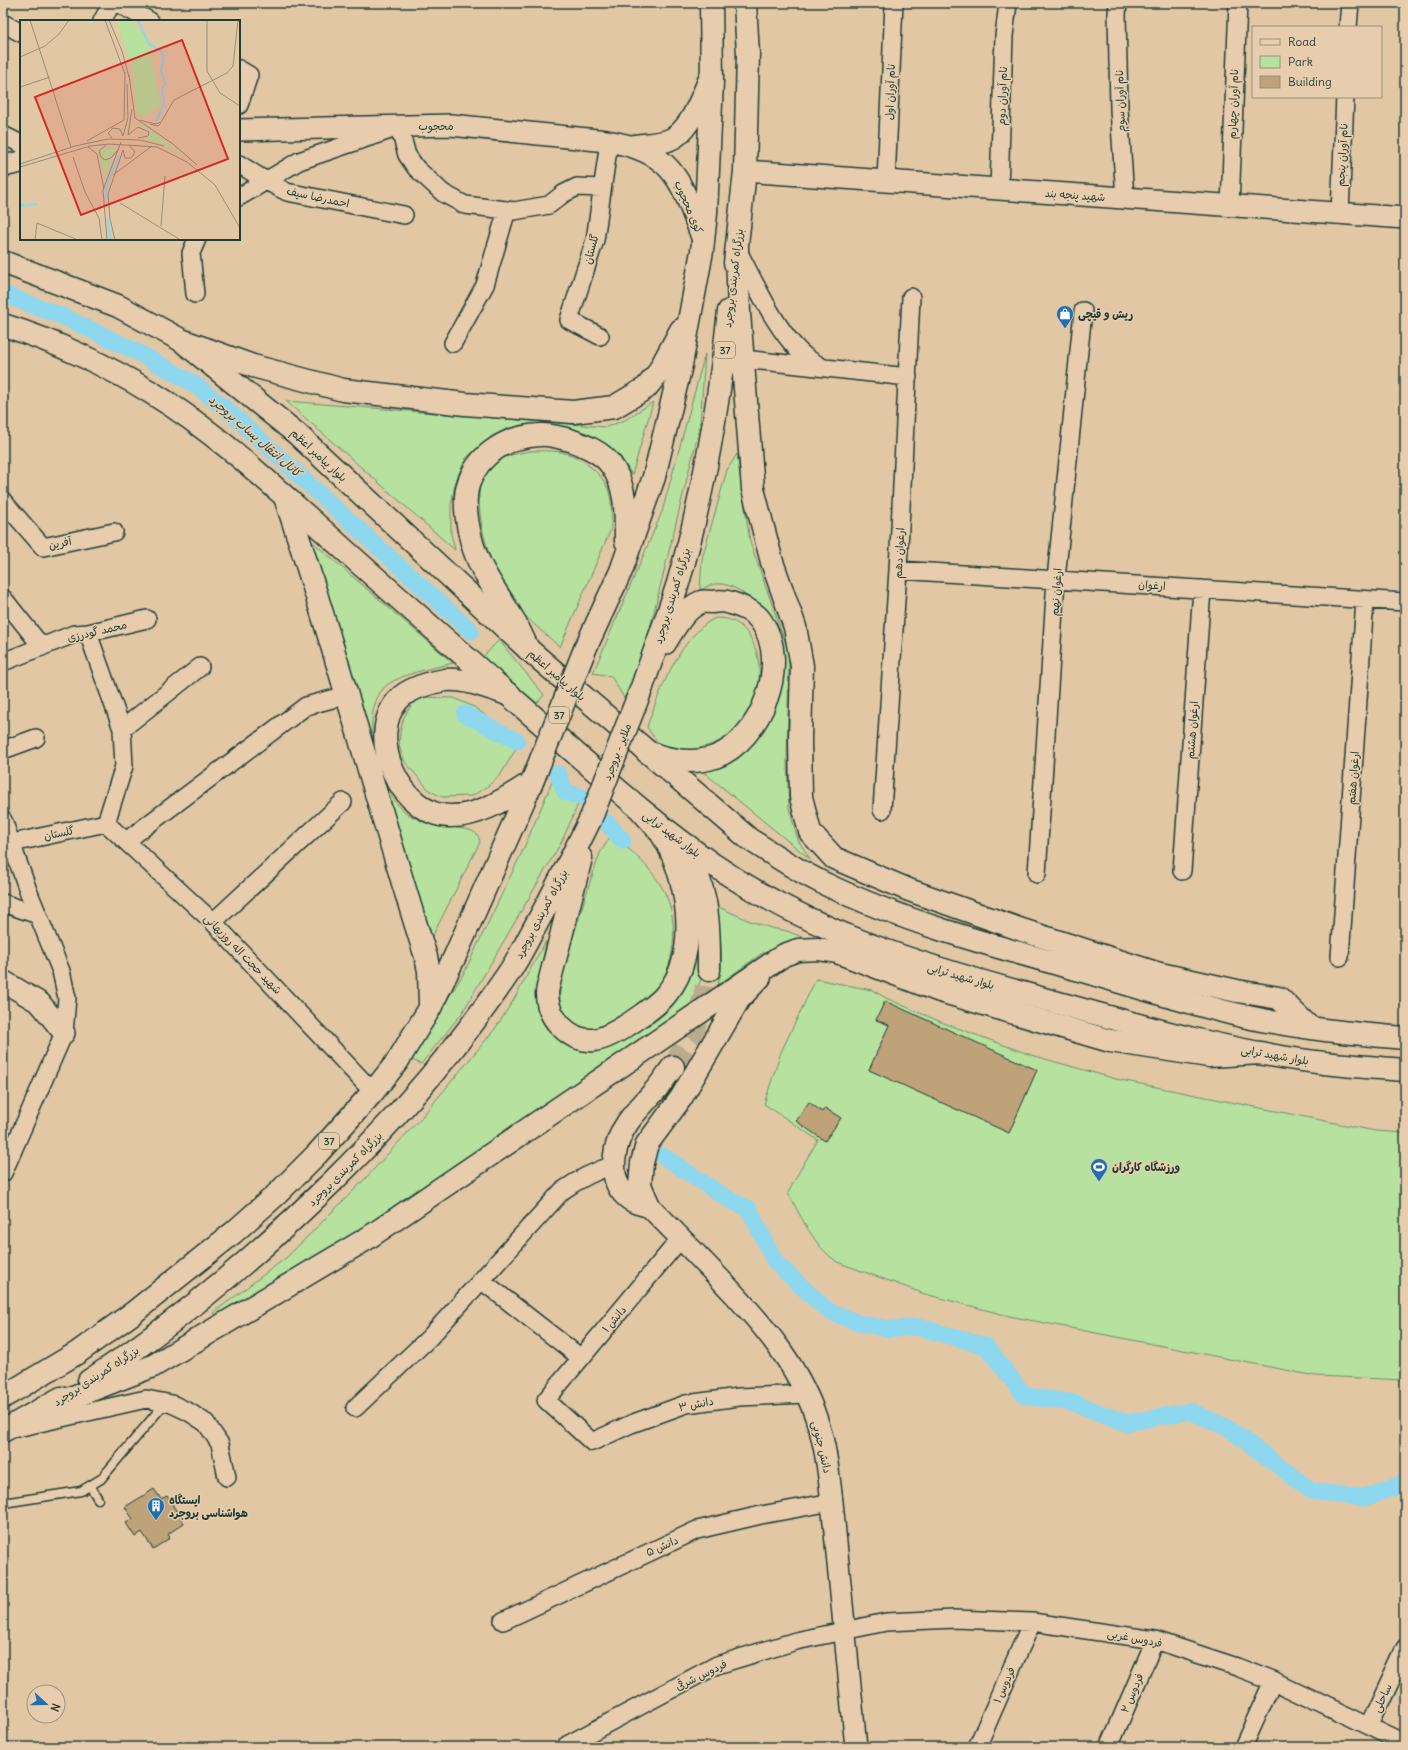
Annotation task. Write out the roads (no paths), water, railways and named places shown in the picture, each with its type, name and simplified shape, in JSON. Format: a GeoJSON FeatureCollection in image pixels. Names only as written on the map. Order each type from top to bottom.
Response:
{"type":"FeatureCollection","features":[{"type":"Feature","properties":{"kind":"main road","name":"37"},"geometry":{"type":"LineString","coordinates":[[3,1397],[77,1353],[133,1313],[233,1233],[277,1194],[317,1154],[373,1092],[397,1062],[415,1035],[430,1008],[455,956],[532,782],[585,649],[621,571],[654,477],[681,366],[703,240],[706,213],[712,75],[711,3]]}},
{"type":"Feature","properties":{"kind":"main road","name":"بزرگراه کمربندی بروجرد"},"geometry":{"type":"LineString","coordinates":[[642,687],[678,583],[701,490],[722,375],[745,171],[748,54],[745,3]]}},
{"type":"Feature","properties":{"kind":"main road"},"geometry":{"type":"LineString","coordinates":[[737,248],[739,313],[753,489],[772,562],[794,627],[802,666],[800,739],[801,798],[810,832],[834,858],[909,890],[1022,930],[1156,973],[1237,991],[1279,998],[1309,1027]]}},
{"type":"Feature","properties":{"kind":"main road","name":"بلوار پیامبر اعظم"},"geometry":{"type":"LineString","coordinates":[[3,262],[118,306],[181,340],[297,434],[528,649],[647,752]]}},
{"type":"Feature","properties":{"kind":"main road"},"geometry":{"type":"LineString","coordinates":[[181,340],[253,366],[343,390],[466,404],[573,412],[595,410],[614,407],[646,388],[658,373],[684,323],[696,283]]}},
{"type":"Feature","properties":{"kind":"main road"},"geometry":{"type":"LineString","coordinates":[[3,325],[62,348],[112,370],[152,393],[191,420],[285,497],[510,695]]}},
{"type":"Feature","properties":{"kind":"main road"},"geometry":{"type":"LineString","coordinates":[[528,649],[514,621],[483,570],[471,540],[467,499],[469,483],[477,467],[488,454],[503,443],[522,437],[541,434],[573,441],[592,449],[604,457],[611,465],[617,476],[624,496],[626,543],[621,571]]}},
{"type":"Feature","properties":{"kind":"main road"},"geometry":{"type":"LineString","coordinates":[[285,497],[315,586],[393,854],[426,957],[429,971],[430,1008]]}},
{"type":"Feature","properties":{"kind":"main road"},"geometry":{"type":"LineString","coordinates":[[642,687],[663,647],[681,619],[701,602],[726,601],[745,608],[761,620],[769,637],[773,655],[773,676],[767,699],[748,732],[734,747],[715,757],[696,761],[677,760],[647,752]]}},
{"type":"Feature","properties":{"kind":"main road"},"geometry":{"type":"LineString","coordinates":[[510,695],[487,687],[465,682],[446,680],[415,688],[398,699],[389,715],[385,729],[387,752],[391,766],[404,789],[413,801],[424,809],[437,814],[450,816],[474,812],[489,807],[532,782]]}},
{"type":"Feature","properties":{"kind":"main road","name":"ملایر - بروجرد"},"geometry":{"type":"LineString","coordinates":[[592,818],[642,687]]}},
{"type":"Feature","properties":{"kind":"main road","name":"بلوار شهید ترابی"},"geometry":{"type":"LineString","coordinates":[[510,695],[641,810],[711,864],[796,913],[870,946],[942,971],[1114,1019],[1261,1053],[1322,1063],[1405,1070]]}},
{"type":"Feature","properties":{"kind":"main road"},"geometry":{"type":"LineString","coordinates":[[647,752],[749,838],[781,860],[821,883],[866,902],[936,928],[991,945],[1230,1013],[1333,1032],[1405,1038]]}},
{"type":"Feature","properties":{"kind":"main road"},"geometry":{"type":"LineString","coordinates":[[592,818],[547,994],[549,1006],[556,1020],[565,1031],[578,1038],[594,1040],[610,1034],[635,1020],[668,993],[681,971],[686,947],[688,922],[679,871],[660,832],[641,810]]}},
{"type":"Feature","properties":{"kind":"main road","name":"بزرگراه کمربندی بروجرد"},"geometry":{"type":"LineString","coordinates":[[3,1431],[50,1406],[124,1358],[203,1299],[251,1259],[296,1218],[374,1141],[432,1076],[479,1016],[510,972],[592,818]]}},
{"type":"Feature","properties":{"kind":"main road"},"geometry":{"type":"LineString","coordinates":[[688,846],[699,876],[705,902],[709,932],[709,970]]}},
{"type":"Feature","properties":{"kind":"main road"},"geometry":{"type":"LineString","coordinates":[[50,1406],[153,1366],[368,1238],[784,955],[798,950],[818,949],[837,952],[940,991],[1110,1041],[1210,1056],[1261,1053]]}},
{"type":"Feature","properties":{"kind":"main road"},"geometry":{"type":"LineString","coordinates":[[648,1206],[640,1185],[642,1163],[647,1144],[681,1098],[739,999],[784,955]]}},
{"type":"Feature","properties":{"kind":"main road"},"geometry":{"type":"LineString","coordinates":[[648,1206],[635,1202],[626,1197],[617,1183],[614,1165],[618,1143],[628,1122],[673,1067]]}},
{"type":"Feature","properties":{"kind":"street"},"geometry":{"type":"LineString","coordinates":[[103,20],[112,3]]}},
{"type":"Feature","properties":{"kind":"street"},"geometry":{"type":"LineString","coordinates":[[117,3],[148,20]]}},
{"type":"Feature","properties":{"kind":"street","name":"نام آوران اول"},"geometry":{"type":"LineString","coordinates":[[886,181],[894,3]]}},
{"type":"Feature","properties":{"kind":"street","name":"نام آوران دوم"},"geometry":{"type":"LineString","coordinates":[[999,189],[1004,36],[1008,3]]}},
{"type":"Feature","properties":{"kind":"street","name":"نام آوران سوم"},"geometry":{"type":"LineString","coordinates":[[1118,3],[1119,101],[1125,198]]}},
{"type":"Feature","properties":{"kind":"street","name":"نام آوران چهارم"},"geometry":{"type":"LineString","coordinates":[[1230,206],[1238,3]]}},
{"type":"Feature","properties":{"kind":"street"},"geometry":{"type":"LineString","coordinates":[[1348,26],[1350,3]]}},
{"type":"Feature","properties":{"kind":"street"},"geometry":{"type":"LineString","coordinates":[[3,24],[20,32]]}},
{"type":"Feature","properties":{"kind":"street"},"geometry":{"type":"LineString","coordinates":[[240,70],[249,75],[240,102]]}},
{"type":"Feature","properties":{"kind":"street"},"geometry":{"type":"LineString","coordinates":[[632,146],[666,141],[677,137],[693,115],[712,75]]}},
{"type":"Feature","properties":{"kind":"street","name":"نام آوران پنجم"},"geometry":{"type":"LineString","coordinates":[[1340,214],[1345,98]]}},
{"type":"Feature","properties":{"kind":"street","name":"محجوب"},"geometry":{"type":"LineString","coordinates":[[240,130],[450,125],[609,142],[632,146]]}},
{"type":"Feature","properties":{"kind":"street"},"geometry":{"type":"LineString","coordinates":[[240,196],[299,161],[400,127],[407,155],[416,168],[443,193],[465,204],[514,211],[549,205],[563,194],[577,187],[602,188]]}},
{"type":"Feature","properties":{"kind":"street"},"geometry":{"type":"LineString","coordinates":[[3,135],[20,144]]}},
{"type":"Feature","properties":{"kind":"street","name":"گلستان"},"geometry":{"type":"LineString","coordinates":[[600,336],[569,320],[595,240],[609,142]]}},
{"type":"Feature","properties":{"kind":"street","name":"کوی محجوب"},"geometry":{"type":"LineString","coordinates":[[632,146],[663,161],[671,169],[685,195],[703,240]]}},
{"type":"Feature","properties":{"kind":"street"},"geometry":{"type":"LineString","coordinates":[[3,166],[20,162]]}},
{"type":"Feature","properties":{"kind":"street","name":"احمدرضا سیف"},"geometry":{"type":"LineString","coordinates":[[240,165],[287,192],[404,214]]}},
{"type":"Feature","properties":{"kind":"street","name":"شهید پنجه بند"},"geometry":{"type":"LineString","coordinates":[[745,171],[1405,218]]}},
{"type":"Feature","properties":{"kind":"street"},"geometry":{"type":"LineString","coordinates":[[453,343],[485,285],[507,210]]}},
{"type":"Feature","properties":{"kind":"street"},"geometry":{"type":"LineString","coordinates":[[195,294],[191,253],[197,240]]}},
{"type":"Feature","properties":{"kind":"street"},"geometry":{"type":"LineString","coordinates":[[737,248],[767,305],[787,336],[806,357],[826,369]]}},
{"type":"Feature","properties":{"kind":"street","name":"ارغوان دهم"},"geometry":{"type":"LineString","coordinates":[[882,810],[898,570],[911,297]]}},
{"type":"Feature","properties":{"kind":"street","name":"ارغوان نهم"},"geometry":{"type":"LineString","coordinates":[[1037,874],[1056,579],[1083,311]]}},
{"type":"Feature","properties":{"kind":"street"},"geometry":{"type":"LineString","coordinates":[[743,359],[908,377]]}},
{"type":"Feature","properties":{"kind":"street","name":"آفرین"},"geometry":{"type":"LineString","coordinates":[[3,501],[44,547],[114,532]]}},
{"type":"Feature","properties":{"kind":"street","name":"ارغوان"},"geometry":{"type":"LineString","coordinates":[[898,570],[1405,602]]}},
{"type":"Feature","properties":{"kind":"street","name":"ارغوان هشتم"},"geometry":{"type":"LineString","coordinates":[[1182,872],[1202,589]]}},
{"type":"Feature","properties":{"kind":"street"},"geometry":{"type":"LineString","coordinates":[[3,598],[42,647]]}},
{"type":"Feature","properties":{"kind":"street","name":"ارغوان هفتم"},"geometry":{"type":"LineString","coordinates":[[1340,957],[1365,600]]}},
{"type":"Feature","properties":{"kind":"street","name":"محمد گودرزی"},"geometry":{"type":"LineString","coordinates":[[3,662],[74,634],[88,633],[147,619]]}},
{"type":"Feature","properties":{"kind":"street"},"geometry":{"type":"LineString","coordinates":[[88,633],[122,729],[124,766],[106,823]]}},
{"type":"Feature","properties":{"kind":"street"},"geometry":{"type":"LineString","coordinates":[[122,729],[200,667]]}},
{"type":"Feature","properties":{"kind":"street"},"geometry":{"type":"LineString","coordinates":[[126,841],[306,706],[346,695]]}},
{"type":"Feature","properties":{"kind":"street"},"geometry":{"type":"LineString","coordinates":[[3,750],[36,738]]}},
{"type":"Feature","properties":{"kind":"street"},"geometry":{"type":"LineString","coordinates":[[213,922],[343,802]]}},
{"type":"Feature","properties":{"kind":"street"},"geometry":{"type":"LineString","coordinates":[[3,820],[29,893],[61,971],[67,998],[64,1033],[3,1173]]}},
{"type":"Feature","properties":{"kind":"street","name":"گلستان"},"geometry":{"type":"LineString","coordinates":[[12,843],[106,823]]}},
{"type":"Feature","properties":{"kind":"street","name":"شهید حجت اله روزبهانی"},"geometry":{"type":"LineString","coordinates":[[106,823],[213,922],[373,1092]]}},
{"type":"Feature","properties":{"kind":"street"},"geometry":{"type":"LineString","coordinates":[[3,903],[38,915]]}},
{"type":"Feature","properties":{"kind":"street"},"geometry":{"type":"LineString","coordinates":[[3,981],[40,1003],[64,1033]]}},
{"type":"Feature","properties":{"kind":"street"},"geometry":{"type":"LineString","coordinates":[[355,1408],[429,1338],[562,1191],[581,1177],[596,1170],[614,1165]]}},
{"type":"Feature","properties":{"kind":"street","name":"دانش جنوبی"},"geometry":{"type":"LineString","coordinates":[[648,1206],[681,1238],[754,1316],[779,1346],[796,1371],[820,1430],[827,1462],[832,1502],[856,1747]]}},
{"type":"Feature","properties":{"kind":"street","name":"دانش ۱"},"geometry":{"type":"LineString","coordinates":[[592,1442],[546,1400],[681,1238]]}},
{"type":"Feature","properties":{"kind":"street"},"geometry":{"type":"LineString","coordinates":[[481,1280],[581,1358]]}},
{"type":"Feature","properties":{"kind":"street","name":"دانش ۳"},"geometry":{"type":"LineString","coordinates":[[592,1442],[631,1424],[686,1404],[739,1397],[806,1394]]}},
{"type":"Feature","properties":{"kind":"street"},"geometry":{"type":"LineString","coordinates":[[3,1431],[146,1399],[166,1402],[190,1412],[206,1423],[220,1444],[227,1477]]}},
{"type":"Feature","properties":{"kind":"street","name":"دانش ۵"},"geometry":{"type":"LineString","coordinates":[[503,1621],[697,1530],[761,1515],[832,1502]]}},
{"type":"Feature","properties":{"kind":"street","name":"فردوس غربی"},"geometry":{"type":"LineString","coordinates":[[845,1631],[886,1622],[955,1619],[1032,1622],[1155,1640],[1237,1667],[1273,1681],[1369,1726],[1393,1742]]}},
{"type":"Feature","properties":{"kind":"street","name":"فردوس ۱"},"geometry":{"type":"LineString","coordinates":[[977,1747],[1032,1622]]}},
{"type":"Feature","properties":{"kind":"street","name":"فردوس شرقی"},"geometry":{"type":"LineString","coordinates":[[567,1745],[717,1665],[796,1641],[845,1631]]}},
{"type":"Feature","properties":{"kind":"street","name":"فردوس ۲"},"geometry":{"type":"LineString","coordinates":[[1109,1747],[1155,1640]]}},
{"type":"Feature","properties":{"kind":"street","name":"ساحلی"},"geometry":{"type":"LineString","coordinates":[[1369,1726],[1405,1648]]}},
{"type":"Feature","properties":{"kind":"street"},"geometry":{"type":"LineString","coordinates":[[1243,1747],[1273,1681]]}},
{"type":"Feature","properties":{"kind":"lane"},"geometry":{"type":"LineString","coordinates":[[3,1503],[81,1491],[90,1486],[101,1479],[166,1402]]}},
{"type":"Feature","properties":{"kind":"lane"},"geometry":{"type":"LineString","coordinates":[[90,1486],[98,1500]]}},
{"type":"Feature","properties":{"kind":"waterway","name":"کانال انتقال پساب بروجرد"},"geometry":{"type":"LineString","coordinates":[[3,294],[64,317],[139,353],[194,384],[226,409],[471,631]]}},
{"type":"Feature","properties":{"kind":"waterway","name":"کانال انتقال پساب بروجرد"},"geometry":{"type":"LineString","coordinates":[[465,714],[517,741]]}},
{"type":"Feature","properties":{"kind":"waterway","name":"کانال انتقال پساب بروجرد"},"geometry":{"type":"LineString","coordinates":[[558,774],[565,792],[582,797]]}},
{"type":"Feature","properties":{"kind":"waterway","name":"کانال انتقال پساب بروجرد"},"geometry":{"type":"LineString","coordinates":[[607,823],[623,841]]}},
{"type":"Feature","properties":{"kind":"waterway","name":"کانال انتقال پساب بروجرد"},"geometry":{"type":"LineString","coordinates":[[663,1156],[728,1199],[749,1209],[775,1262],[827,1310],[858,1323],[889,1329],[918,1327],[986,1346],[1025,1396],[1075,1403],[1126,1423],[1190,1411],[1228,1428],[1312,1491],[1364,1498],[1398,1486],[1405,1481]]}},
{"type":"Feature","properties":{"kind":"tunnel"},"geometry":{"type":"LineString","coordinates":[[673,1067],[693,1032],[704,997],[709,970]]}},
{"type":"Feature","properties":{"kind":"place","name":"ریش و قیچی"},"geometry":{"type":"Point","coordinates":[1065,329]}},
{"type":"Feature","properties":{"kind":"place","name":"ورزشگاه کارگران"},"geometry":{"type":"Point","coordinates":[1099,1182]}},
{"type":"Feature","properties":{"kind":"place","name":"ایستگاه هواشناسی بروجرد"},"geometry":{"type":"Point","coordinates":[156,1521]}}]}
